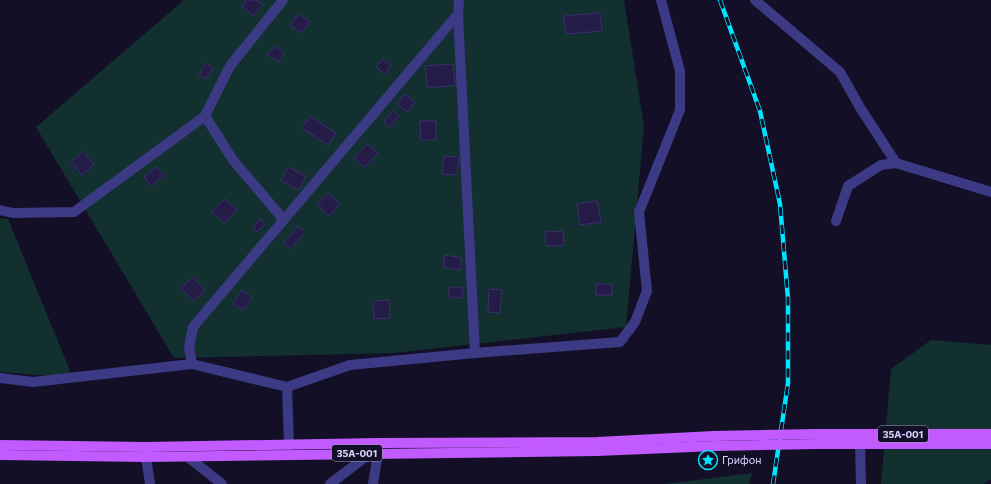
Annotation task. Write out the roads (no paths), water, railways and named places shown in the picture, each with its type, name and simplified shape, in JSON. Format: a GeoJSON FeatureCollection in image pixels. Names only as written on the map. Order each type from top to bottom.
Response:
{"type":"FeatureCollection","features":[{"type":"Feature","properties":{"kind":"main road","name":"35А-001"},"geometry":{"type":"LineString","coordinates":[[860,440],[991,434]]}},
{"type":"Feature","properties":{"kind":"main road","name":"35А-001"},"geometry":{"type":"LineString","coordinates":[[0,455],[188,457],[289,450],[597,442],[816,439],[991,444]]}},
{"type":"Feature","properties":{"kind":"main road","name":"35А-001"},"geometry":{"type":"LineString","coordinates":[[0,445],[378,453],[597,451],[714,441]]}},
{"type":"Feature","properties":{"kind":"lane"},"geometry":{"type":"LineString","coordinates":[[0,210],[13,213],[74,212],[204,116],[230,66],[282,0]]}},
{"type":"Feature","properties":{"kind":"lane"},"geometry":{"type":"LineString","coordinates":[[459,0],[458,14],[475,353]]}},
{"type":"Feature","properties":{"kind":"lane"},"geometry":{"type":"LineString","coordinates":[[0,378],[33,382],[192,364],[286,387],[350,365],[475,353],[620,342],[635,322],[647,291],[639,212],[680,110],[680,71],[661,0]]}},
{"type":"Feature","properties":{"kind":"lane"},"geometry":{"type":"LineString","coordinates":[[755,0],[840,72],[896,163]]}},
{"type":"Feature","properties":{"kind":"lane"},"geometry":{"type":"LineString","coordinates":[[192,364],[189,347],[192,327],[458,14]]}},
{"type":"Feature","properties":{"kind":"lane"},"geometry":{"type":"LineString","coordinates":[[204,116],[233,160],[284,219]]}},
{"type":"Feature","properties":{"kind":"lane"},"geometry":{"type":"LineString","coordinates":[[836,220],[848,186],[881,166],[896,163],[991,192]]}},
{"type":"Feature","properties":{"kind":"lane"},"geometry":{"type":"LineString","coordinates":[[286,387],[289,450]]}},
{"type":"Feature","properties":{"kind":"lane"},"geometry":{"type":"LineString","coordinates":[[860,440],[861,484]]}},
{"type":"Feature","properties":{"kind":"lane"},"geometry":{"type":"LineString","coordinates":[[330,484],[364,458],[378,453],[373,484]]}},
{"type":"Feature","properties":{"kind":"lane"},"geometry":{"type":"LineString","coordinates":[[146,457],[150,484]]}},
{"type":"Feature","properties":{"kind":"lane"},"geometry":{"type":"LineString","coordinates":[[188,457],[222,484]]}},
{"type":"Feature","properties":{"kind":"railway"},"geometry":{"type":"LineString","coordinates":[[720,0],[760,111],[780,204],[788,299],[788,383],[773,484]]}},
{"type":"Feature","properties":{"kind":"place","name":"Грифон"},"geometry":{"type":"Point","coordinates":[708,460]}}]}
